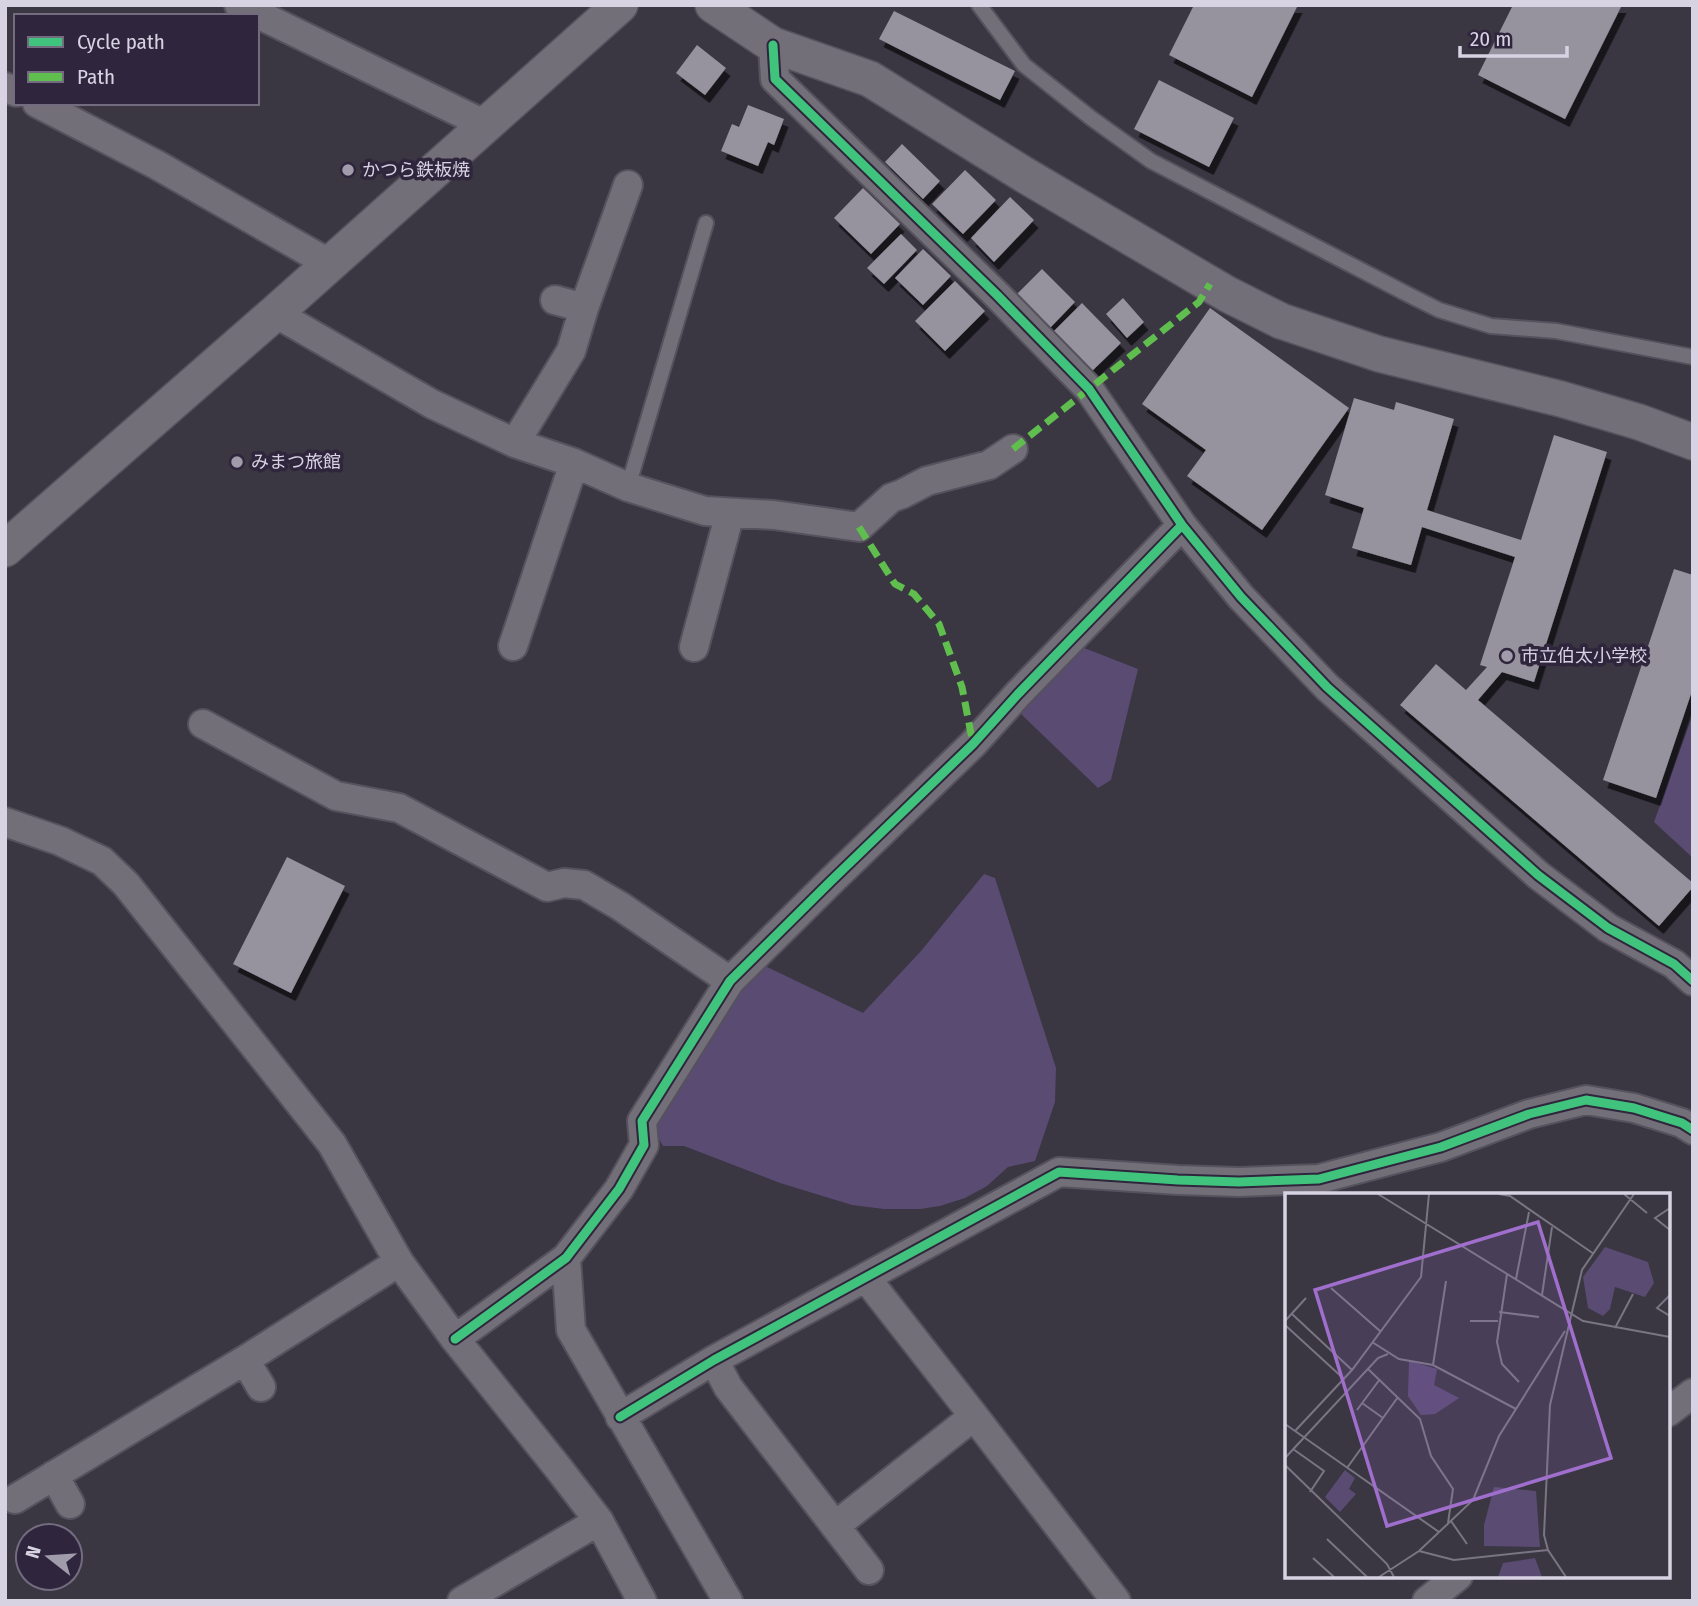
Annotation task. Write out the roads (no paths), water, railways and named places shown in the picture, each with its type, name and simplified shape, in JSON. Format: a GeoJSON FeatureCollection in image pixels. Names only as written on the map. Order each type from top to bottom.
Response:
{"type":"FeatureCollection","features":[{"type":"Feature","properties":{"kind":"street"},"geometry":{"type":"LineString","coordinates":[[239,5],[258,14]]}},
{"type":"Feature","properties":{"kind":"street"},"geometry":{"type":"LineString","coordinates":[[5,549],[275,313],[620,5]]}},
{"type":"Feature","properties":{"kind":"street"},"geometry":{"type":"LineString","coordinates":[[713,5],[773,45],[870,79],[1023,174],[1227,294],[1281,321],[1379,354],[1561,399],[1639,422],[1693,442]]}},
{"type":"Feature","properties":{"kind":"street"},"geometry":{"type":"LineString","coordinates":[[259,15],[486,125]]}},
{"type":"Feature","properties":{"kind":"street"},"geometry":{"type":"LineString","coordinates":[[773,45],[775,79],[1089,389],[1182,525],[1241,597],[1327,687],[1538,875],[1608,928],[1674,964],[1693,981]]}},
{"type":"Feature","properties":{"kind":"street"},"geometry":{"type":"LineString","coordinates":[[41,105],[157,166],[330,264]]}},
{"type":"Feature","properties":{"kind":"street"},"geometry":{"type":"LineString","coordinates":[[515,443],[571,351],[628,185]]}},
{"type":"Feature","properties":{"kind":"street"},"geometry":{"type":"LineString","coordinates":[[555,300],[584,308]]}},
{"type":"Feature","properties":{"kind":"street"},"geometry":{"type":"LineString","coordinates":[[275,313],[432,404],[515,443],[573,463],[628,487],[705,511],[775,515],[859,527],[891,498],[927,481],[989,465],[1013,449]]}},
{"type":"Feature","properties":{"kind":"street"},"geometry":{"type":"LineString","coordinates":[[513,646],[573,463]]}},
{"type":"Feature","properties":{"kind":"street"},"geometry":{"type":"LineString","coordinates":[[694,647],[730,513]]}},
{"type":"Feature","properties":{"kind":"street"},"geometry":{"type":"LineString","coordinates":[[455,1339],[566,1258],[619,1189],[644,1145],[642,1121],[730,981],[973,744],[1182,525]]}},
{"type":"Feature","properties":{"kind":"street"},"geometry":{"type":"LineString","coordinates":[[203,723],[336,796],[399,808],[547,887],[564,883],[584,886],[620,906],[730,981]]}},
{"type":"Feature","properties":{"kind":"street"},"geometry":{"type":"LineString","coordinates":[[5,822],[60,841],[102,862],[126,884],[332,1144],[398,1262],[455,1339],[599,1521],[637,1599]]}},
{"type":"Feature","properties":{"kind":"street"},"geometry":{"type":"LineString","coordinates":[[620,1417],[715,1360],[1059,1172],[1239,1182],[1319,1179],[1441,1147],[1529,1114],[1586,1100],[1634,1108],[1682,1123],[1693,1130]]}},
{"type":"Feature","properties":{"kind":"street"},"geometry":{"type":"LineString","coordinates":[[566,1258],[571,1331],[727,1601]]}},
{"type":"Feature","properties":{"kind":"street"},"geometry":{"type":"LineString","coordinates":[[15,1499],[245,1360],[398,1262]]}},
{"type":"Feature","properties":{"kind":"street"},"geometry":{"type":"LineString","coordinates":[[866,1278],[1116,1601]]}},
{"type":"Feature","properties":{"kind":"street"},"geometry":{"type":"LineString","coordinates":[[245,1360],[261,1387]]}},
{"type":"Feature","properties":{"kind":"street"},"geometry":{"type":"LineString","coordinates":[[715,1360],[729,1387],[869,1570]]}},
{"type":"Feature","properties":{"kind":"street"},"geometry":{"type":"LineString","coordinates":[[1670,1410],[1693,1393]]}},
{"type":"Feature","properties":{"kind":"street"},"geometry":{"type":"LineString","coordinates":[[835,1526],[974,1416]]}},
{"type":"Feature","properties":{"kind":"street"},"geometry":{"type":"LineString","coordinates":[[54,1475],[70,1504]]}},
{"type":"Feature","properties":{"kind":"street"},"geometry":{"type":"LineString","coordinates":[[463,1601],[599,1521]]}},
{"type":"Feature","properties":{"kind":"street"},"geometry":{"type":"LineString","coordinates":[[1427,1601],[1456,1578]]}},
{"type":"Feature","properties":{"kind":"lane"},"geometry":{"type":"LineString","coordinates":[[979,5],[1024,65],[1091,118],[1151,160],[1439,310],[1491,326],[1556,331],[1693,357]]}},
{"type":"Feature","properties":{"kind":"lane"},"geometry":{"type":"LineString","coordinates":[[628,487],[706,223]]}},
{"type":"Feature","properties":{"kind":"place","name":"かつら鉄板焼"},"geometry":{"type":"Point","coordinates":[348,170]}},
{"type":"Feature","properties":{"kind":"place","name":"みまつ旅館"},"geometry":{"type":"Point","coordinates":[237,462]}},
{"type":"Feature","properties":{"kind":"place","name":"市立伯太小学校"},"geometry":{"type":"Point","coordinates":[1507,656]}}]}
